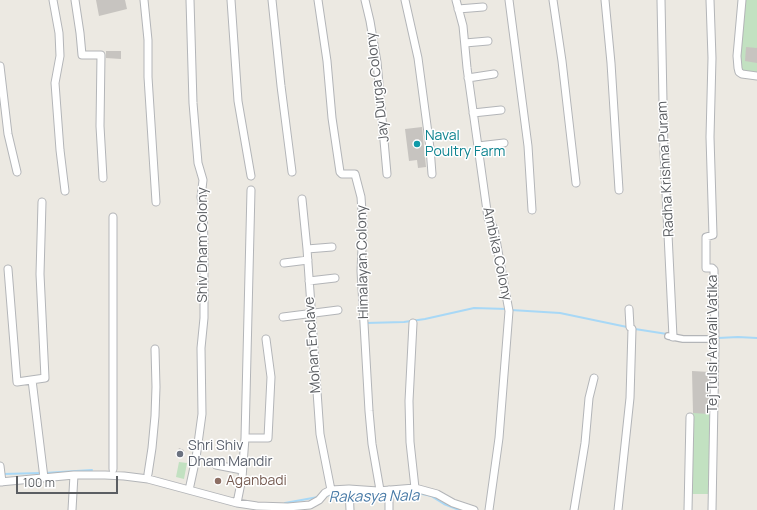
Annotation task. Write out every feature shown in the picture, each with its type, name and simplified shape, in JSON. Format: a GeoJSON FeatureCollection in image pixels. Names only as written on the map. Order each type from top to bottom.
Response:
{"type":"FeatureCollection","features":[{"type":"Feature","properties":{"kind":"street"},"geometry":{"type":"LineString","coordinates":[[53,0],[59,33],[60,56],[55,83],[65,191]]}},
{"type":"Feature","properties":{"kind":"street"},"geometry":{"type":"LineString","coordinates":[[75,0],[82,55],[101,55],[100,126],[103,178]]}},
{"type":"Feature","properties":{"kind":"street"},"geometry":{"type":"LineString","coordinates":[[144,0],[148,40],[148,77],[156,202]]}},
{"type":"Feature","properties":{"kind":"street","name":"Shiv Dham Colony"},"geometry":{"type":"LineString","coordinates":[[189,490],[196,458],[202,414],[202,348],[204,318],[204,245],[203,209],[201,197],[203,180],[197,155],[190,0]]}},
{"type":"Feature","properties":{"kind":"street"},"geometry":{"type":"LineString","coordinates":[[231,0],[238,101],[251,176]]}},
{"type":"Feature","properties":{"kind":"street"},"geometry":{"type":"LineString","coordinates":[[272,0],[292,172]]}},
{"type":"Feature","properties":{"kind":"street","name":"Himalayan Colony"},"geometry":{"type":"LineString","coordinates":[[318,0],[340,172],[342,174],[355,174],[361,197],[363,225],[361,271],[368,411],[380,490]]}},
{"type":"Feature","properties":{"kind":"street","name":"Jay Durga Colony"},"geometry":{"type":"LineString","coordinates":[[365,0],[370,21],[376,62],[387,174]]}},
{"type":"Feature","properties":{"kind":"street"},"geometry":{"type":"LineString","coordinates":[[406,0],[418,58],[432,174]]}},
{"type":"Feature","properties":{"kind":"street","name":"Ambika Colony"},"geometry":{"type":"LineString","coordinates":[[456,0],[463,26],[468,78],[488,218],[494,229],[509,311],[498,438],[489,510]]}},
{"type":"Feature","properties":{"kind":"street"},"geometry":{"type":"LineString","coordinates":[[509,0],[528,146],[532,210]]}},
{"type":"Feature","properties":{"kind":"street"},"geometry":{"type":"LineString","coordinates":[[553,0],[576,183]]}},
{"type":"Feature","properties":{"kind":"street"},"geometry":{"type":"LineString","coordinates":[[605,0],[619,190]]}},
{"type":"Feature","properties":{"kind":"street","name":"Radha Krishna Puram"},"geometry":{"type":"LineString","coordinates":[[662,0],[664,152],[671,336]]}},
{"type":"Feature","properties":{"kind":"street","name":"Tej Tulsi Aravali Vatika"},"geometry":{"type":"LineString","coordinates":[[710,0],[712,58],[710,138],[713,235],[706,237],[706,268],[712,268],[714,270],[715,339],[712,510]]}},
{"type":"Feature","properties":{"kind":"street"},"geometry":{"type":"LineString","coordinates":[[742,0],[737,56],[738,68],[739,72],[742,74],[757,76]]}},
{"type":"Feature","properties":{"kind":"street"},"geometry":{"type":"LineString","coordinates":[[458,9],[483,7]]}},
{"type":"Feature","properties":{"kind":"street"},"geometry":{"type":"LineString","coordinates":[[464,43],[488,40]]}},
{"type":"Feature","properties":{"kind":"street"},"geometry":{"type":"LineString","coordinates":[[0,66],[8,134],[18,172]]}},
{"type":"Feature","properties":{"kind":"street"},"geometry":{"type":"LineString","coordinates":[[468,78],[494,74]]}},
{"type":"Feature","properties":{"kind":"street"},"geometry":{"type":"LineString","coordinates":[[473,113],[501,110]]}},
{"type":"Feature","properties":{"kind":"street"},"geometry":{"type":"LineString","coordinates":[[478,146],[504,143]]}},
{"type":"Feature","properties":{"kind":"street"},"geometry":{"type":"LineString","coordinates":[[237,502],[245,438],[251,190]]}},
{"type":"Feature","properties":{"kind":"street","name":"Mohan Enclave"},"geometry":{"type":"LineString","coordinates":[[302,199],[308,260],[308,281],[320,434],[328,492]]}},
{"type":"Feature","properties":{"kind":"street"},"geometry":{"type":"LineString","coordinates":[[8,269],[17,382],[45,378],[40,274],[42,202]]}},
{"type":"Feature","properties":{"kind":"street"},"geometry":{"type":"LineString","coordinates":[[113,217],[113,469]]}},
{"type":"Feature","properties":{"kind":"street"},"geometry":{"type":"LineString","coordinates":[[307,249],[332,247]]}},
{"type":"Feature","properties":{"kind":"street"},"geometry":{"type":"LineString","coordinates":[[284,263],[308,260]]}},
{"type":"Feature","properties":{"kind":"street"},"geometry":{"type":"LineString","coordinates":[[308,281],[335,278]]}},
{"type":"Feature","properties":{"kind":"street"},"geometry":{"type":"LineString","coordinates":[[618,510],[630,398],[632,329],[630,327],[629,309]]}},
{"type":"Feature","properties":{"kind":"street"},"geometry":{"type":"LineString","coordinates":[[283,317],[338,310]]}},
{"type":"Feature","properties":{"kind":"street"},"geometry":{"type":"LineString","coordinates":[[413,323],[408,401],[415,488]]}},
{"type":"Feature","properties":{"kind":"street"},"geometry":{"type":"LineString","coordinates":[[671,336],[684,339],[715,339]]}},
{"type":"Feature","properties":{"kind":"street"},"geometry":{"type":"LineString","coordinates":[[245,438],[268,438],[270,377],[266,339]]}},
{"type":"Feature","properties":{"kind":"street"},"geometry":{"type":"LineString","coordinates":[[148,474],[155,416],[155,349]]}},
{"type":"Feature","properties":{"kind":"street"},"geometry":{"type":"LineString","coordinates":[[574,510],[585,443],[589,398],[594,378]]}},
{"type":"Feature","properties":{"kind":"street"},"geometry":{"type":"LineString","coordinates":[[32,380],[44,475]]}},
{"type":"Feature","properties":{"kind":"street"},"geometry":{"type":"LineString","coordinates":[[688,510],[690,417]]}},
{"type":"Feature","properties":{"kind":"street"},"geometry":{"type":"LineString","coordinates":[[216,465],[242,470]]}},
{"type":"Feature","properties":{"kind":"street"},"geometry":{"type":"LineString","coordinates":[[72,510],[74,475]]}},
{"type":"Feature","properties":{"kind":"street"},"geometry":{"type":"LineString","coordinates":[[1,476],[124,476],[148,479],[257,506],[310,508],[328,492],[380,490],[390,493],[415,488],[437,494],[453,503],[474,510]]}},
{"type":"Feature","properties":{"kind":"street"},"geometry":{"type":"LineString","coordinates":[[348,492],[350,510]]}},
{"type":"Feature","properties":{"kind":"street"},"geometry":{"type":"LineString","coordinates":[[389,510],[390,493]]}},
{"type":"Feature","properties":{"kind":"green space"},"geometry":{"type":"Polygon","coordinates":[[[744,0],[757,0],[757,73],[741,71],[740,42],[744,0]]]}},
{"type":"Feature","properties":{"kind":"green space"},"geometry":{"type":"Polygon","coordinates":[[[693,413],[711,413],[712,494],[691,494],[693,413]]]}},
{"type":"Feature","properties":{"kind":"green space"},"geometry":{"type":"Polygon","coordinates":[[[179,462],[187,463],[184,479],[176,477],[179,462]]]}},
{"type":"Feature","properties":{"kind":"building"},"geometry":{"type":"Polygon","coordinates":[[[96,0],[125,0],[127,9],[99,16],[96,0]]]}},
{"type":"Feature","properties":{"kind":"building"},"geometry":{"type":"Polygon","coordinates":[[[746,47],[757,48],[757,63],[745,61],[746,47]]]}},
{"type":"Feature","properties":{"kind":"building"},"geometry":{"type":"Polygon","coordinates":[[[106,51],[121,51],[121,59],[106,58],[106,51]]]}},
{"type":"Feature","properties":{"kind":"building","name":"Naval Poultry Farm"},"geometry":{"type":"Polygon","coordinates":[[[422,127],[426,167],[418,168],[417,160],[409,161],[405,129],[422,127]]]}},
{"type":"Feature","properties":{"kind":"building"},"geometry":{"type":"Polygon","coordinates":[[[692,371],[710,372],[709,414],[693,413],[692,371]]]}},
{"type":"Feature","properties":{"kind":"building"},"geometry":{"type":"Polygon","coordinates":[[[179,448],[184,450],[183,456],[176,455],[179,448]]]}},
{"type":"Feature","properties":{"kind":"waterway"},"geometry":{"type":"LineString","coordinates":[[366,323],[404,322],[474,308],[507,309]]}},
{"type":"Feature","properties":{"kind":"waterway"},"geometry":{"type":"LineString","coordinates":[[511,310],[560,313],[627,327]]}},
{"type":"Feature","properties":{"kind":"waterway"},"geometry":{"type":"LineString","coordinates":[[635,329],[667,334]]}},
{"type":"Feature","properties":{"kind":"waterway"},"geometry":{"type":"LineString","coordinates":[[718,338],[757,338]]}},
{"type":"Feature","properties":{"kind":"waterway","name":"Rakasya Nala"},"geometry":{"type":"LineString","coordinates":[[45,473],[92,470]]}},
{"type":"Feature","properties":{"kind":"waterway","name":"Rakasya Nala"},"geometry":{"type":"LineString","coordinates":[[3,474],[41,473]]}},
{"type":"Feature","properties":{"kind":"waterway","name":"Rakasya Nala"},"geometry":{"type":"LineString","coordinates":[[324,496],[339,494],[418,493],[431,496],[444,504],[459,510]]}},
{"type":"Feature","properties":{"kind":"waterway","name":"Rakasya Nala"},"geometry":{"type":"LineString","coordinates":[[285,503],[318,497]]}},
{"type":"Feature","properties":{"kind":"place","name":"Naval Poultry Farm"},"geometry":{"type":"Point","coordinates":[417,144]}},
{"type":"Feature","properties":{"kind":"place","name":"Shri Shiv Dham Mandir"},"geometry":{"type":"Point","coordinates":[180,454]}},
{"type":"Feature","properties":{"kind":"place","name":"Aganbadi"},"geometry":{"type":"Point","coordinates":[218,481]}}]}
